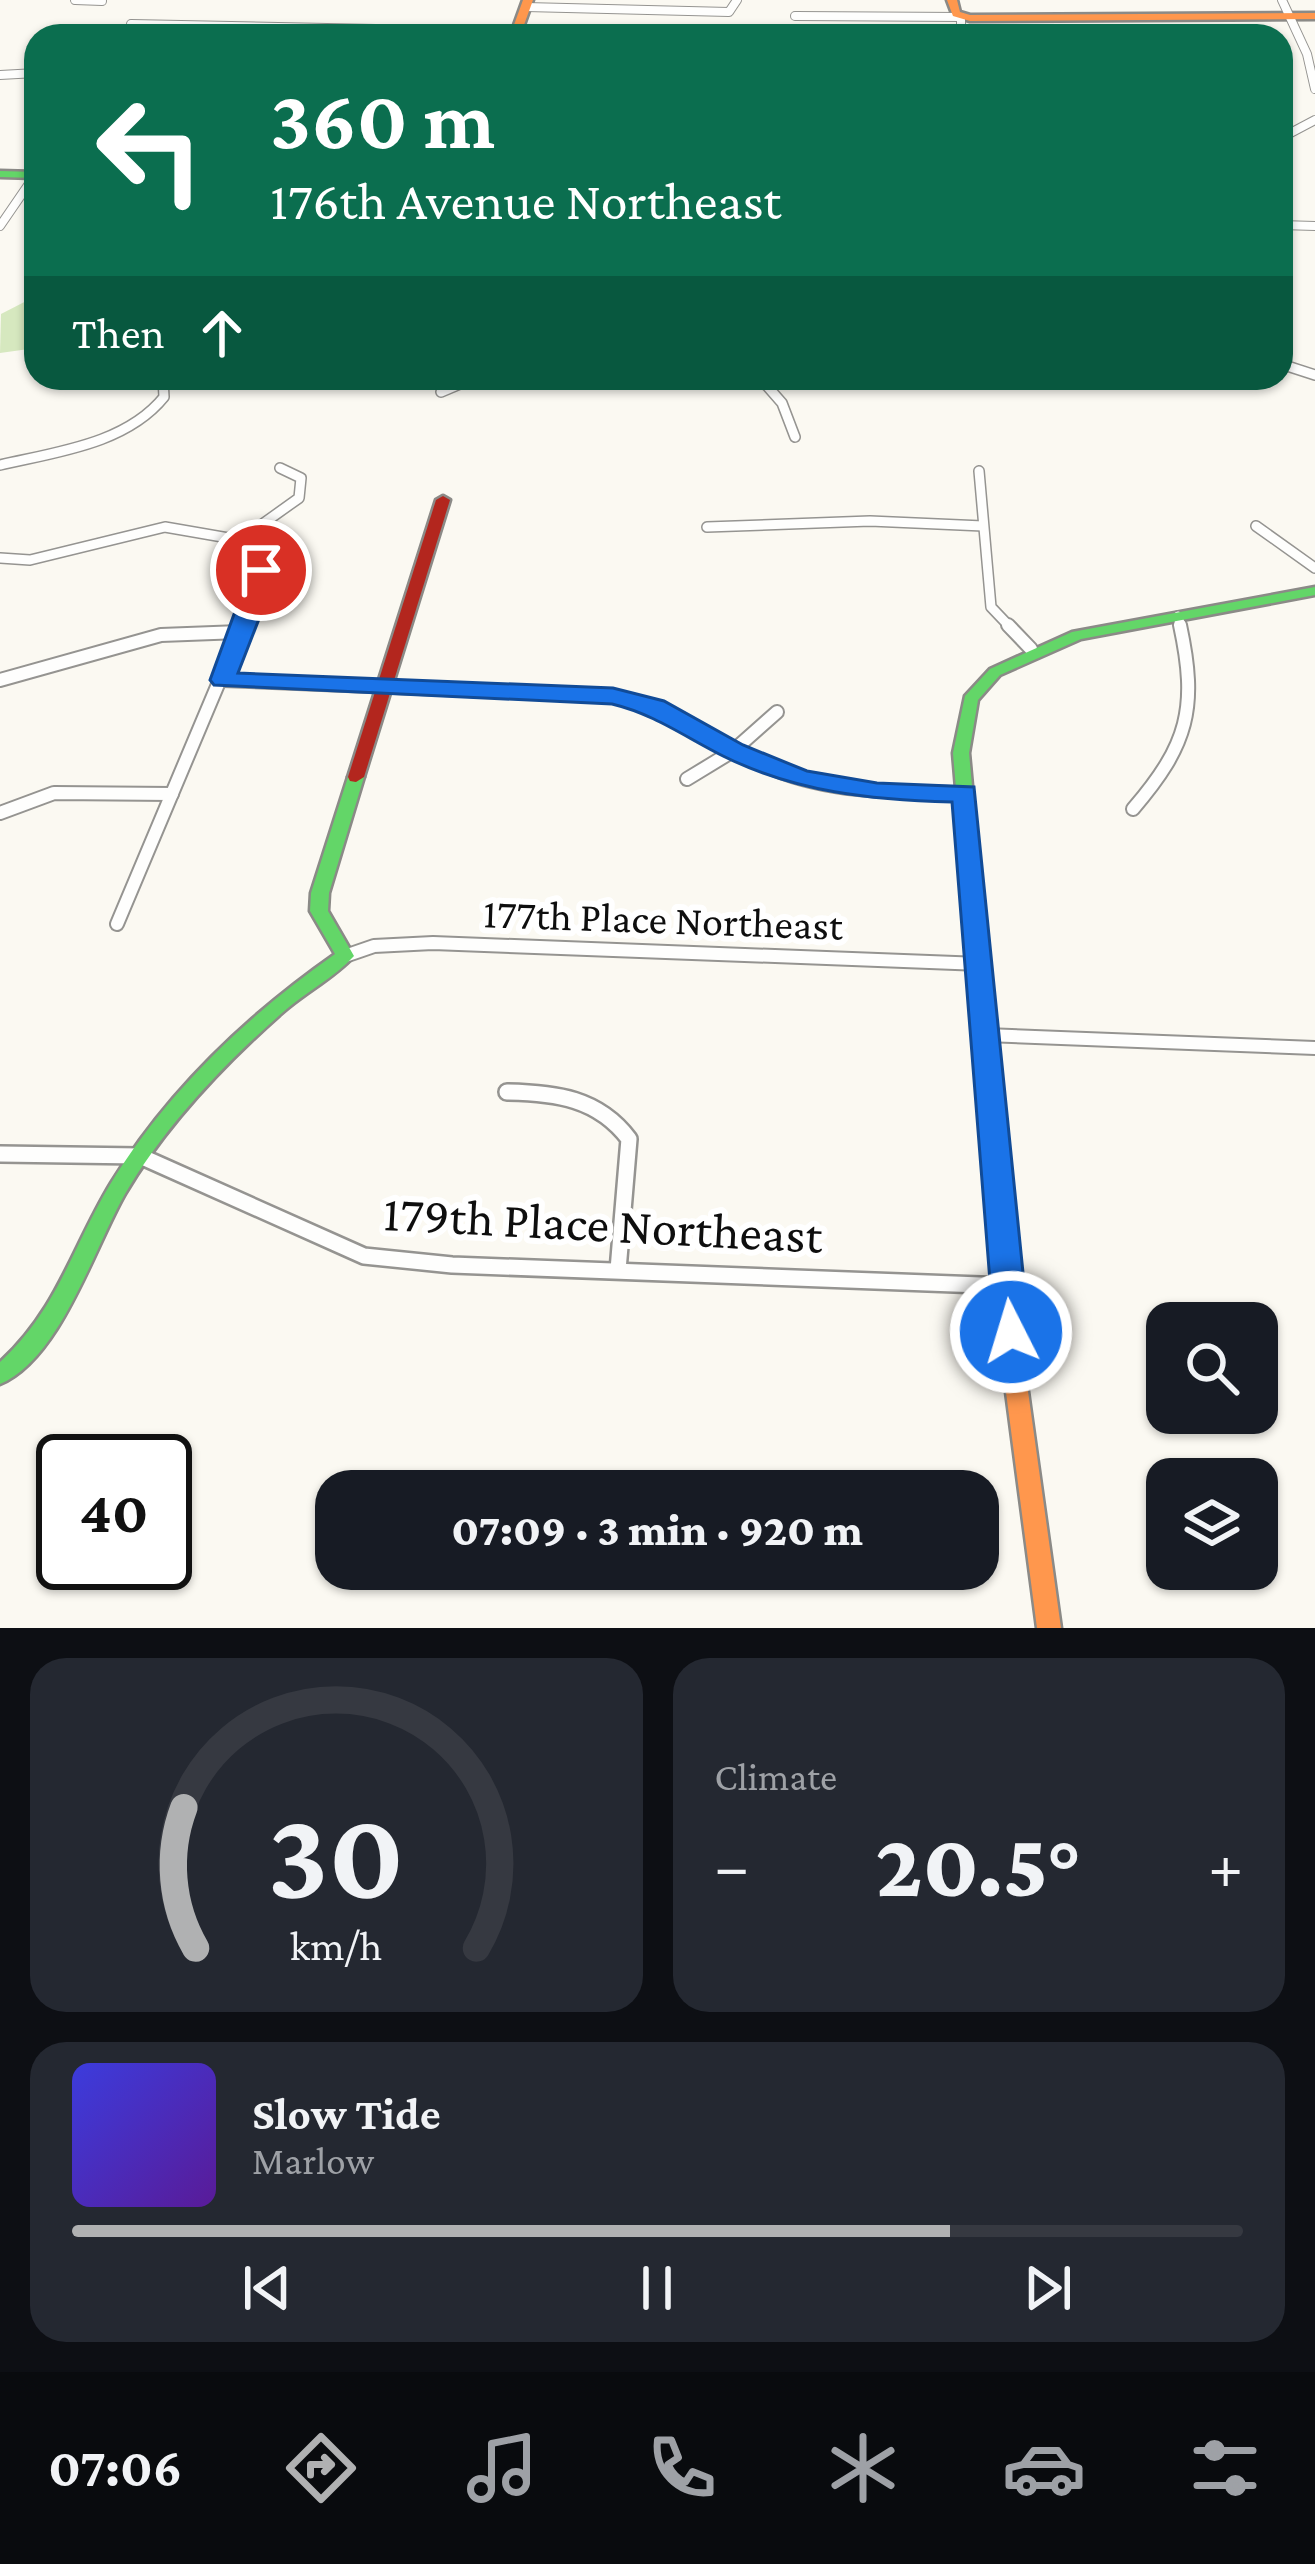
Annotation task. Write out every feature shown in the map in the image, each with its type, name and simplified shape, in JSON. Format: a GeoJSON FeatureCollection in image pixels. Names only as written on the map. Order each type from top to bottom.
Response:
{"type":"FeatureCollection","features":[{"type":"Feature","properties":{"kind":"street"},"geometry":{"type":"LineString","coordinates":[[75,0],[102,1]]}},
{"type":"Feature","properties":{"kind":"street"},"geometry":{"type":"LineString","coordinates":[[527,4],[730,12],[738,6],[737,0]]}},
{"type":"Feature","properties":{"kind":"street"},"geometry":{"type":"LineString","coordinates":[[795,16],[956,8],[1285,8],[1315,16]]}},
{"type":"Feature","properties":{"kind":"street"},"geometry":{"type":"LineString","coordinates":[[1293,25],[1307,54],[1315,89]]}},
{"type":"Feature","properties":{"kind":"street"},"geometry":{"type":"LineString","coordinates":[[1293,134],[1315,120]]}},
{"type":"Feature","properties":{"kind":"street"},"geometry":{"type":"LineString","coordinates":[[1300,132],[1315,139]]}},
{"type":"Feature","properties":{"kind":"street"},"geometry":{"type":"LineString","coordinates":[[0,226],[24,192]]}},
{"type":"Feature","properties":{"kind":"street"},"geometry":{"type":"LineString","coordinates":[[0,464],[130,425],[159,406],[161,390]]}},
{"type":"Feature","properties":{"kind":"street"},"geometry":{"type":"LineString","coordinates":[[440,392],[445,390]]}},
{"type":"Feature","properties":{"kind":"street"},"geometry":{"type":"LineString","coordinates":[[771,390],[782,403],[794,436]]}},
{"type":"Feature","properties":{"kind":"street"},"geometry":{"type":"LineString","coordinates":[[240,540],[299,498],[301,478],[280,468]]}},
{"type":"Feature","properties":{"kind":"street"},"geometry":{"type":"LineString","coordinates":[[979,471],[991,607],[1031,650]]}},
{"type":"Feature","properties":{"kind":"street"},"geometry":{"type":"LineString","coordinates":[[3,1373],[38,1348],[63,1316],[101,1221],[140,1156],[269,1020],[326,966],[345,956],[320,911],[320,893],[443,500]]}},
{"type":"Feature","properties":{"kind":"street"},"geometry":{"type":"LineString","coordinates":[[707,526],[870,521],[983,526]]}},
{"type":"Feature","properties":{"kind":"street"},"geometry":{"type":"LineString","coordinates":[[1256,526],[1315,568]]}},
{"type":"Feature","properties":{"kind":"street"},"geometry":{"type":"LineString","coordinates":[[0,558],[30,560],[165,527],[207,530],[240,540],[261,574],[223,680],[118,924]]}},
{"type":"Feature","properties":{"kind":"street"},"geometry":{"type":"LineString","coordinates":[[1049,1628],[1007,1286],[961,729],[971,696],[1031,650],[1111,627],[1315,591]]}},
{"type":"Feature","properties":{"kind":"street"},"geometry":{"type":"LineString","coordinates":[[1133,809],[1177,758],[1190,729],[1189,660],[1178,616]]}},
{"type":"Feature","properties":{"kind":"street"},"geometry":{"type":"LineString","coordinates":[[0,680],[161,634],[240,632]]}},
{"type":"Feature","properties":{"kind":"street"},"geometry":{"type":"LineString","coordinates":[[223,680],[613,696],[655,706],[776,770],[832,785],[965,794]]}},
{"type":"Feature","properties":{"kind":"street"},"geometry":{"type":"LineString","coordinates":[[687,778],[734,751],[777,712]]}},
{"type":"Feature","properties":{"kind":"street"},"geometry":{"type":"LineString","coordinates":[[0,813],[54,793],[172,794]]}},
{"type":"Feature","properties":{"kind":"street","name":"177th Place Northeast"},"geometry":{"type":"LineString","coordinates":[[345,956],[374,946],[433,943],[981,964]]}},
{"type":"Feature","properties":{"kind":"street"},"geometry":{"type":"LineString","coordinates":[[986,1035],[1315,1048]]}},
{"type":"Feature","properties":{"kind":"street"},"geometry":{"type":"LineString","coordinates":[[507,1092],[586,1102],[620,1124],[629,1139],[618,1270]]}},
{"type":"Feature","properties":{"kind":"street","name":"179th Place Northeast"},"geometry":{"type":"LineString","coordinates":[[0,1154],[140,1156],[289,1227],[364,1256],[452,1265],[1007,1286]]}},
{"type":"Feature","properties":{"kind":"green space"},"geometry":{"type":"Polygon","coordinates":[[[24,302],[24,350],[0,353],[1,314],[24,302]]]}},
{"type":"Feature","properties":{"kind":"traffic: fast"},"geometry":{"type":"LineString","coordinates":[[0,174],[24,175]]}},
{"type":"Feature","properties":{"kind":"traffic: fast"},"geometry":{"type":"LineString","coordinates":[[983,1002],[961,753],[970,699],[995,672],[1077,635],[1315,591]]}},
{"type":"Feature","properties":{"kind":"traffic: fast"},"geometry":{"type":"LineString","coordinates":[[0,1375],[59,1308],[105,1211],[167,1120],[251,1030],[345,956],[319,911],[320,893],[356,777]]}},
{"type":"Feature","properties":{"kind":"traffic: slow"},"geometry":{"type":"LineString","coordinates":[[519,24],[528,0]]}},
{"type":"Feature","properties":{"kind":"traffic: slow"},"geometry":{"type":"LineString","coordinates":[[952,0],[956,14],[970,18],[1315,16]]}},
{"type":"Feature","properties":{"kind":"traffic: slow"},"geometry":{"type":"LineString","coordinates":[[983,1002],[1015,1377],[1049,1628]]}},
{"type":"Feature","properties":{"kind":"traffic: jam"},"geometry":{"type":"LineString","coordinates":[[356,777],[443,500]]}},
{"type":"Feature","properties":{"kind":"route"},"geometry":{"type":"LineString","coordinates":[[261,570],[261,583],[223,680],[613,696],[655,706],[734,751],[802,778],[877,791],[965,794],[1011,1332]]}}]}
